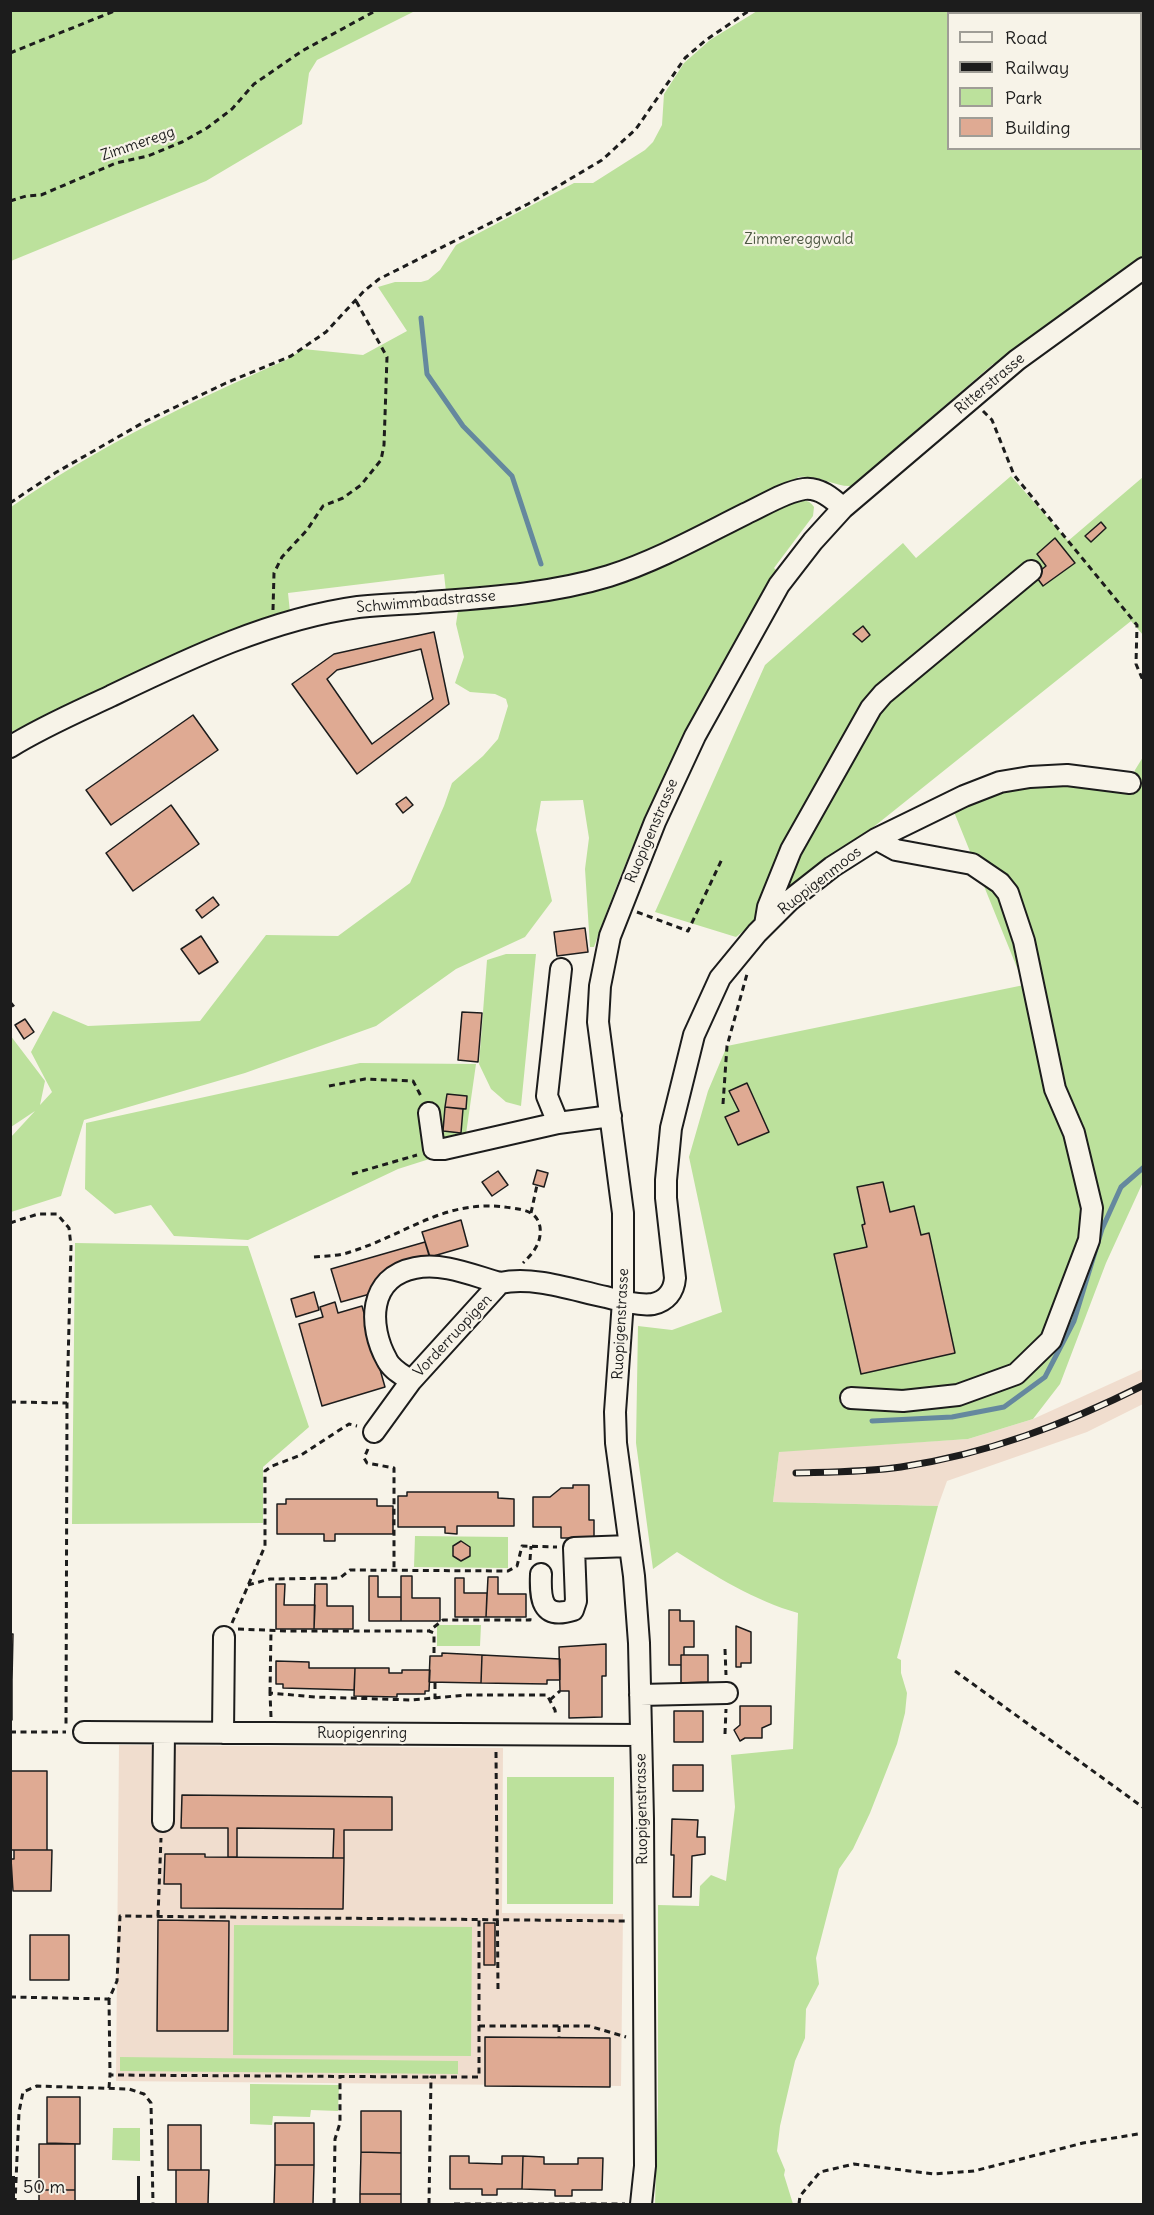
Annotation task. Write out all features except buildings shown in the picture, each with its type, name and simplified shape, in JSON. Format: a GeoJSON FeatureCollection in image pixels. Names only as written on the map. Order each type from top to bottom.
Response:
{"type":"FeatureCollection","features":[{"type":"Feature","properties":{"kind":"street","name":"Ritterstrasse"},"geometry":{"type":"LineString","coordinates":[[843,508],[1017,360],[1143,268]]}},
{"type":"Feature","properties":{"kind":"street","name":"Schwimmbadstrasse"},"geometry":{"type":"LineString","coordinates":[[10,747],[35,732],[169,668],[236,640],[278,626],[358,607],[497,596],[577,584],[610,575],[652,559],[777,499],[805,489],[827,494],[843,508]]}},
{"type":"Feature","properties":{"kind":"street","name":"Ruopigenstrasse"},"geometry":{"type":"LineString","coordinates":[[641,2205],[645,2166],[640,1695],[636,1597],[616,1443],[615,1412],[623,1301],[623,1214],[599,1042],[600,986],[610,936],[632,878],[654,822],[695,736],[763,613],[789,571],[843,508]]}},
{"type":"Feature","properties":{"kind":"street"},"geometry":{"type":"LineString","coordinates":[[765,925],[768,907],[791,850],[871,708],[883,694],[1031,571]]}},
{"type":"Feature","properties":{"kind":"street","name":"Ruopigenmoos"},"geometry":{"type":"LineString","coordinates":[[623,1301],[650,1304],[662,1301],[675,1287],[666,1180],[674,1118],[694,1035],[720,978],[765,925],[790,900],[876,839],[964,796],[1000,782],[1030,777],[1066,775],[1130,783]]}},
{"type":"Feature","properties":{"kind":"street"},"geometry":{"type":"LineString","coordinates":[[851,1398],[903,1401],[957,1395],[1016,1374],[1052,1340],[1089,1240],[1092,1208],[1074,1133],[1055,1089],[1024,941],[1008,893],[1000,883],[972,864],[896,850],[876,839]]}},
{"type":"Feature","properties":{"kind":"street"},"geometry":{"type":"LineString","coordinates":[[558,1123],[547,1096],[561,969]]}},
{"type":"Feature","properties":{"kind":"street"},"geometry":{"type":"LineString","coordinates":[[429,1113],[434,1149],[444,1149],[558,1123],[610,1116]]}},
{"type":"Feature","properties":{"kind":"street"},"geometry":{"type":"LineString","coordinates":[[411,1381],[387,1362],[374,1326],[375,1306],[383,1288],[406,1270],[440,1267],[509,1282],[534,1281],[623,1301]]}},
{"type":"Feature","properties":{"kind":"street","name":"Vorderruopigen"},"geometry":{"type":"LineString","coordinates":[[374,1432],[411,1381],[509,1282]]}},
{"type":"Feature","properties":{"kind":"street"},"geometry":{"type":"LineString","coordinates":[[536,1569],[542,1601],[546,1608],[553,1612],[564,1613],[573,1610],[576,1601],[574,1548],[630,1546]]}},
{"type":"Feature","properties":{"kind":"street"},"geometry":{"type":"LineString","coordinates":[[223,1733],[224,1637]]}},
{"type":"Feature","properties":{"kind":"street"},"geometry":{"type":"LineString","coordinates":[[640,1695],[727,1693]]}},
{"type":"Feature","properties":{"kind":"street","name":"Ruopigenring"},"geometry":{"type":"LineString","coordinates":[[84,1732],[641,1735]]}},
{"type":"Feature","properties":{"kind":"street"},"geometry":{"type":"LineString","coordinates":[[162,1821],[164,1733]]}},
{"type":"Feature","properties":{"kind":"path"},"geometry":{"type":"LineString","coordinates":[[10,53],[117,10]]}},
{"type":"Feature","properties":{"kind":"path","name":"Zimmeregg"},"geometry":{"type":"LineString","coordinates":[[10,201],[40,195],[116,163],[148,156],[182,142],[207,128],[232,109],[254,84],[302,51],[375,11],[381,10]]}},
{"type":"Feature","properties":{"kind":"path"},"geometry":{"type":"LineString","coordinates":[[10,503],[56,473],[146,421],[291,356],[326,332],[373,284],[388,274],[528,204],[602,159],[636,129],[685,58],[706,40],[750,10]]}},
{"type":"Feature","properties":{"kind":"path"},"geometry":{"type":"LineString","coordinates":[[278,626],[272,606],[274,573],[282,557],[307,530],[323,506],[343,498],[361,485],[381,460],[387,357],[356,301]]}},
{"type":"Feature","properties":{"kind":"path"},"geometry":{"type":"LineString","coordinates":[[974,397],[979,408],[992,420],[1014,475],[1137,625],[1136,664],[1143,683]]}},
{"type":"Feature","properties":{"kind":"path"},"geometry":{"type":"LineString","coordinates":[[654,918],[688,931],[722,859]]}},
{"type":"Feature","properties":{"kind":"path"},"geometry":{"type":"LineString","coordinates":[[723,1104],[727,1046],[747,974]]}},
{"type":"Feature","properties":{"kind":"path"},"geometry":{"type":"LineString","coordinates":[[10,1002],[15,1008]]}},
{"type":"Feature","properties":{"kind":"path"},"geometry":{"type":"LineString","coordinates":[[329,1086],[365,1080],[413,1081],[429,1113]]}},
{"type":"Feature","properties":{"kind":"path"},"geometry":{"type":"LineString","coordinates":[[352,1174],[391,1164],[434,1149]]}},
{"type":"Feature","properties":{"kind":"path"},"geometry":{"type":"LineString","coordinates":[[531,1213],[537,1185]]}},
{"type":"Feature","properties":{"kind":"path"},"geometry":{"type":"LineString","coordinates":[[314,1257],[350,1252],[437,1214],[478,1206],[504,1207],[531,1213],[536,1217],[541,1235],[535,1250],[509,1282]]}},
{"type":"Feature","properties":{"kind":"path"},"geometry":{"type":"LineString","coordinates":[[10,1223],[38,1214],[57,1214],[69,1228],[71,1246],[67,1403],[66,1732],[10,1732]]}},
{"type":"Feature","properties":{"kind":"path"},"geometry":{"type":"LineString","coordinates":[[10,1402],[67,1403]]}},
{"type":"Feature","properties":{"kind":"path"},"geometry":{"type":"LineString","coordinates":[[394,1570],[394,1468],[389,1465],[374,1465],[367,1462],[364,1458],[374,1432],[349,1424],[301,1455],[265,1471],[265,1546],[229,1629],[429,1630],[434,1633],[434,1653]]}},
{"type":"Feature","properties":{"kind":"path"},"geometry":{"type":"LineString","coordinates":[[248,1586],[270,1579],[340,1578],[350,1570],[508,1571],[517,1566],[522,1546],[574,1548]]}},
{"type":"Feature","properties":{"kind":"path"},"geometry":{"type":"LineString","coordinates":[[531,1546],[536,1569]]}},
{"type":"Feature","properties":{"kind":"path"},"geometry":{"type":"LineString","coordinates":[[429,1630],[443,1620],[530,1620],[530,1608]]}},
{"type":"Feature","properties":{"kind":"path"},"geometry":{"type":"LineString","coordinates":[[271,1630],[271,1734]]}},
{"type":"Feature","properties":{"kind":"path"},"geometry":{"type":"LineString","coordinates":[[955,1671],[1143,1808]]}},
{"type":"Feature","properties":{"kind":"path"},"geometry":{"type":"LineString","coordinates":[[435,1683],[435,1699]]}},
{"type":"Feature","properties":{"kind":"path"},"geometry":{"type":"LineString","coordinates":[[550,1700],[560,1691]]}},
{"type":"Feature","properties":{"kind":"path"},"geometry":{"type":"LineString","coordinates":[[270,1693],[315,1697],[435,1699],[466,1695],[547,1695],[555,1710],[556,1735]]}},
{"type":"Feature","properties":{"kind":"path"},"geometry":{"type":"LineString","coordinates":[[496,1744],[498,1990]]}},
{"type":"Feature","properties":{"kind":"path"},"geometry":{"type":"LineString","coordinates":[[158,1916],[162,1821]]}},
{"type":"Feature","properties":{"kind":"path"},"geometry":{"type":"LineString","coordinates":[[109,2089],[110,1999],[117,1981],[120,1916],[631,1922]]}},
{"type":"Feature","properties":{"kind":"path"},"geometry":{"type":"LineString","coordinates":[[110,2075],[479,2077],[479,1920]]}},
{"type":"Feature","properties":{"kind":"path"},"geometry":{"type":"LineString","coordinates":[[10,1997],[110,1999]]}},
{"type":"Feature","properties":{"kind":"path"},"geometry":{"type":"LineString","coordinates":[[479,2026],[590,2026],[632,2038]]}},
{"type":"Feature","properties":{"kind":"path"},"geometry":{"type":"LineString","coordinates":[[560,2026],[560,2038]]}},
{"type":"Feature","properties":{"kind":"path"},"geometry":{"type":"LineString","coordinates":[[334,2205],[335,2139],[340,2123],[340,2077]]}},
{"type":"Feature","properties":{"kind":"path"},"geometry":{"type":"LineString","coordinates":[[429,2205],[431,2077]]}},
{"type":"Feature","properties":{"kind":"path"},"geometry":{"type":"LineString","coordinates":[[26,2205],[13,2204],[19,2112],[24,2092],[37,2086],[129,2089],[144,2094],[151,2103],[153,2205]]}},
{"type":"Feature","properties":{"kind":"path"},"geometry":{"type":"LineString","coordinates":[[799,2205],[800,2196],[820,2172],[854,2164],[934,2174],[974,2171],[1083,2143],[1143,2133]]}},
{"type":"Feature","properties":{"kind":"path"},"geometry":{"type":"LineString","coordinates":[[454,2205],[629,2204]]}},
{"type":"Feature","properties":{"kind":"shaded area"},"geometry":{"type":"Polygon","coordinates":[[[1143,1369],[1143,1404],[1087,1432],[947,1481],[938,1506],[773,1502],[779,1451],[968,1439],[1033,1419],[1143,1369]]]}},
{"type":"Feature","properties":{"kind":"shaded area"},"geometry":{"type":"Polygon","coordinates":[[[119,1745],[503,1748],[502,1913],[623,1914],[621,2086],[116,2081],[119,1745]]]}},
{"type":"Feature","properties":{"kind":"green space"},"geometry":{"type":"Polygon","coordinates":[[[11,10],[415,11],[317,60],[309,73],[302,124],[206,181],[11,261],[11,10]]]}},
{"type":"Feature","properties":{"kind":"green space","name":"Zimmereggwald"},"geometry":{"type":"Polygon","coordinates":[[[757,11],[1143,11],[1143,268],[1017,360],[993,364],[852,486],[799,477],[648,552],[582,575],[514,586],[446,592],[444,574],[288,593],[290,612],[210,642],[13,731],[11,735],[11,507],[111,445],[179,409],[286,360],[303,349],[363,355],[407,331],[378,287],[395,282],[428,280],[440,270],[456,245],[574,183],[593,183],[645,150],[653,142],[662,125],[664,94],[684,63],[710,40],[757,11]]]}},
{"type":"Feature","properties":{"kind":"green space"},"geometry":{"type":"Polygon","coordinates":[[[1011,476],[1068,541],[1143,477],[1143,635],[1131,621],[736,937],[655,912],[765,665],[903,543],[916,558],[1011,476]]]}},
{"type":"Feature","properties":{"kind":"green space"},"geometry":{"type":"Polygon","coordinates":[[[794,498],[796,502],[810,503],[814,507],[813,516],[774,568],[777,571],[723,662],[690,724],[631,850],[594,947],[590,947],[585,869],[589,838],[583,800],[541,801],[536,830],[552,901],[525,937],[456,969],[376,1026],[245,1073],[84,1120],[61,1196],[11,1212],[11,1137],[35,1111],[11,1127],[10,1035],[45,1081],[40,1105],[52,1092],[31,1052],[53,1011],[88,1026],[200,1021],[266,935],[338,936],[410,883],[452,783],[483,756],[498,739],[508,706],[506,699],[495,694],[470,692],[455,683],[464,657],[456,624],[458,611],[462,608],[518,602],[794,498]]]}},
{"type":"Feature","properties":{"kind":"green space"},"geometry":{"type":"Polygon","coordinates":[[[1143,757],[1143,1182],[1106,1263],[1060,1384],[1033,1419],[968,1439],[779,1452],[773,1502],[938,1506],[897,1658],[901,1660],[901,1673],[907,1693],[905,1713],[897,1744],[870,1813],[853,1849],[839,1869],[816,1958],[819,1984],[806,2009],[805,2038],[795,2061],[780,2126],[777,2151],[785,2170],[784,2175],[793,2204],[655,2204],[658,2105],[658,1905],[699,1906],[700,1886],[711,1875],[726,1881],[735,1807],[731,1755],[793,1749],[798,1613],[751,1595],[677,1552],[653,1569],[636,1443],[638,1326],[672,1330],[722,1312],[689,1157],[708,1091],[727,1046],[1024,985],[952,807],[972,797],[1036,782],[1129,788],[1135,770],[1143,757]]]}},
{"type":"Feature","properties":{"kind":"green space"},"geometry":{"type":"Polygon","coordinates":[[[506,954],[536,954],[521,1106],[506,1102],[491,1089],[479,1064],[487,960],[506,954]]]}},
{"type":"Feature","properties":{"kind":"green space"},"geometry":{"type":"Polygon","coordinates":[[[360,1063],[476,1064],[464,1148],[398,1169],[248,1240],[174,1236],[151,1205],[115,1214],[85,1189],[86,1123],[360,1063]]]}},
{"type":"Feature","properties":{"kind":"green space"},"geometry":{"type":"Polygon","coordinates":[[[75,1243],[248,1246],[309,1427],[263,1467],[263,1523],[72,1524],[75,1243]]]}},
{"type":"Feature","properties":{"kind":"green space"},"geometry":{"type":"Polygon","coordinates":[[[415,1536],[508,1537],[508,1568],[414,1567],[415,1536]]]}},
{"type":"Feature","properties":{"kind":"green space"},"geometry":{"type":"Polygon","coordinates":[[[437,1625],[481,1625],[480,1646],[437,1646],[437,1625]]]}},
{"type":"Feature","properties":{"kind":"green space"},"geometry":{"type":"Polygon","coordinates":[[[507,1777],[614,1777],[613,1904],[507,1904],[507,1777]]]}},
{"type":"Feature","properties":{"kind":"green space"},"geometry":{"type":"Polygon","coordinates":[[[234,1925],[472,1927],[471,2056],[233,2055],[234,1925]]]}},
{"type":"Feature","properties":{"kind":"green space"},"geometry":{"type":"Polygon","coordinates":[[[120,2057],[458,2061],[458,2074],[120,2071],[120,2057]]]}},
{"type":"Feature","properties":{"kind":"green space"},"geometry":{"type":"Polygon","coordinates":[[[250,2084],[339,2085],[338,2111],[311,2110],[310,2117],[273,2116],[272,2125],[250,2124],[250,2084]]]}},
{"type":"Feature","properties":{"kind":"green space"},"geometry":{"type":"Polygon","coordinates":[[[113,2128],[140,2128],[140,2161],[112,2160],[113,2128]]]}},
{"type":"Feature","properties":{"kind":"waterway"},"geometry":{"type":"LineString","coordinates":[[421,318],[427,374],[463,426],[512,476],[541,564]]}},
{"type":"Feature","properties":{"kind":"waterway"},"geometry":{"type":"LineString","coordinates":[[872,1421],[952,1417],[1004,1407],[1045,1377],[1074,1321],[1102,1229],[1121,1187],[1144,1167]]}},
{"type":"Feature","properties":{"kind":"railway"},"geometry":{"type":"LineString","coordinates":[[796,1473],[888,1469],[964,1454],[1056,1425],[1144,1385]]}}]}
